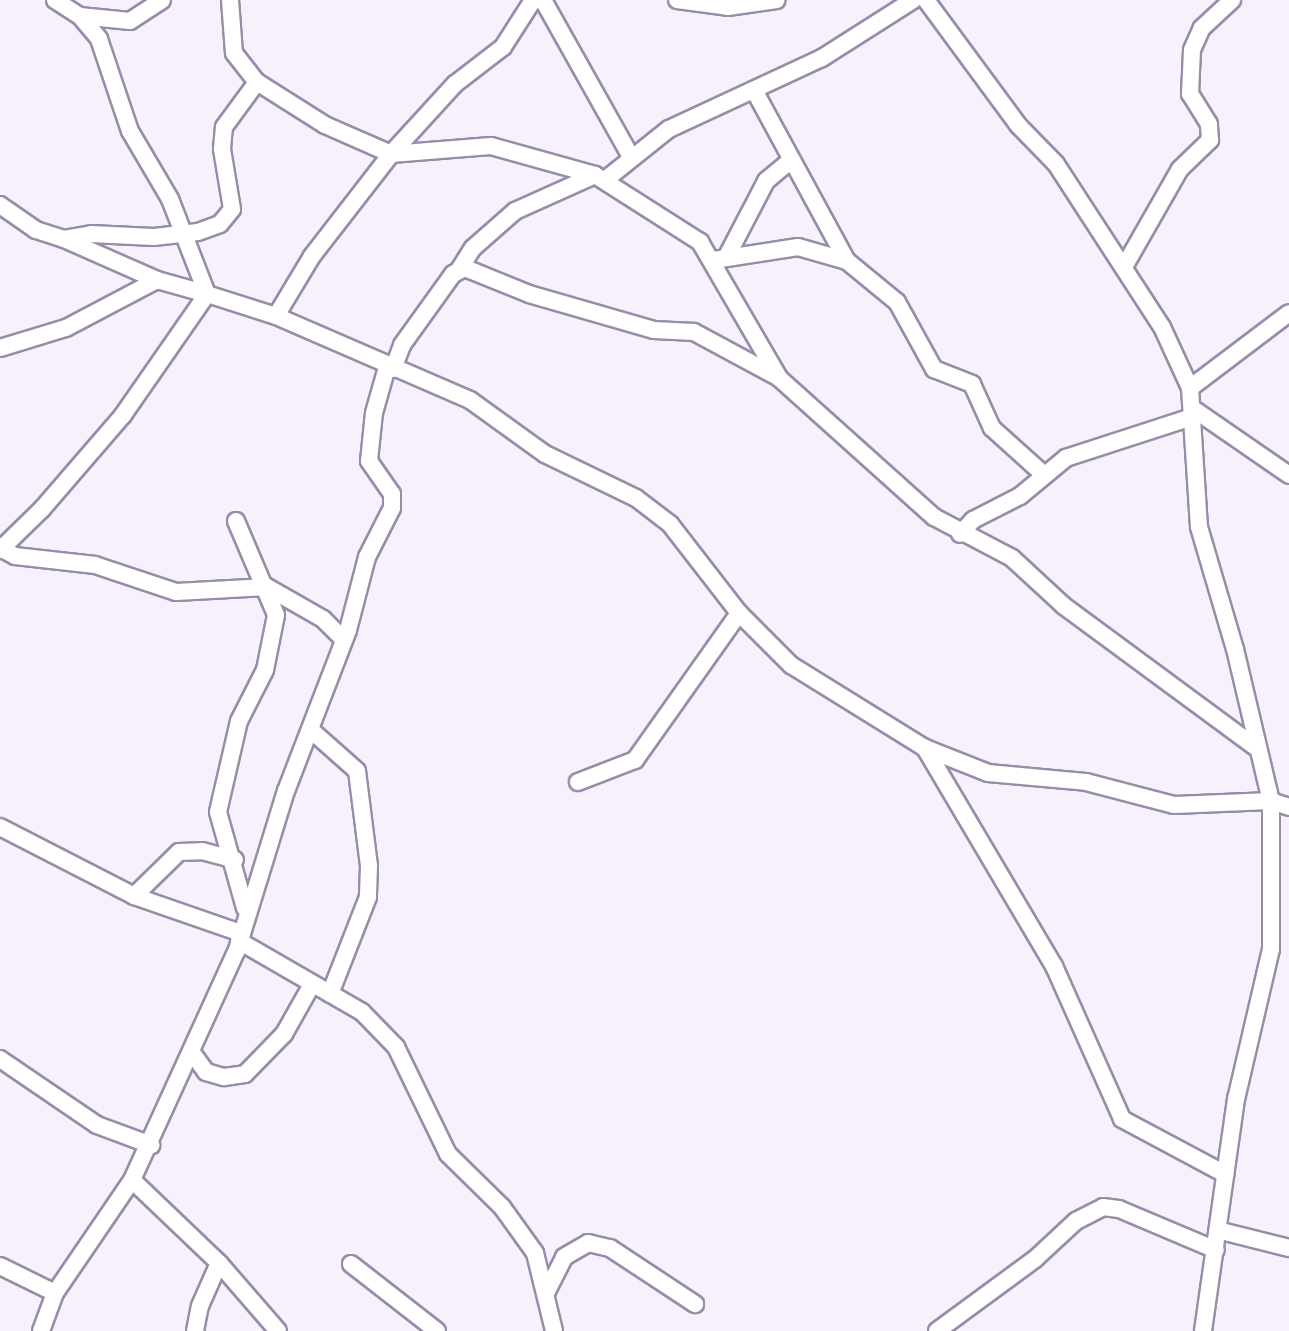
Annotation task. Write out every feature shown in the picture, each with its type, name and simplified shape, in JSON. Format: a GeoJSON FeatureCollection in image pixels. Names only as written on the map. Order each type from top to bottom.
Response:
{"type":"FeatureCollection","features":[{"type":"Feature","properties":{"kind":"street"},"geometry":{"type":"LineString","coordinates":[[55,0],[80,16],[99,39],[130,131],[166,190],[207,294]]}},
{"type":"Feature","properties":{"kind":"street"},"geometry":{"type":"LineString","coordinates":[[80,16],[130,21],[162,0]]}},
{"type":"Feature","properties":{"kind":"street"},"geometry":{"type":"LineString","coordinates":[[230,0],[234,53],[257,82],[325,125],[391,154],[491,146],[600,178],[690,234],[720,259],[779,378]]}},
{"type":"Feature","properties":{"kind":"street"},"geometry":{"type":"LineString","coordinates":[[543,0],[631,157]]}},
{"type":"Feature","properties":{"kind":"street"},"geometry":{"type":"LineString","coordinates":[[677,0],[728,7],[777,0]]}},
{"type":"Feature","properties":{"kind":"street"},"geometry":{"type":"LineString","coordinates":[[41,1331],[55,1293],[132,1180],[151,1145],[193,1054],[240,937],[246,910],[312,731],[367,557],[392,508],[392,494],[369,461],[374,413],[402,345],[473,248],[515,211],[600,178],[669,129],[855,40],[913,0]]}},
{"type":"Feature","properties":{"kind":"street"},"geometry":{"type":"LineString","coordinates":[[926,0],[1018,125],[1056,164],[1182,362],[1190,388],[1199,527],[1235,649],[1255,747],[1271,801],[1271,949],[1225,1174],[1221,1231],[1203,1331]]}},
{"type":"Feature","properties":{"kind":"street"},"geometry":{"type":"LineString","coordinates":[[1124,267],[1180,169],[1210,140],[1209,124],[1190,94],[1192,50],[1202,28],[1232,0]]}},
{"type":"Feature","properties":{"kind":"street"},"geometry":{"type":"LineString","coordinates":[[276,316],[312,256],[391,154],[455,84],[503,47],[528,3]]}},
{"type":"Feature","properties":{"kind":"street"},"geometry":{"type":"LineString","coordinates":[[64,239],[203,231],[230,214],[224,127],[257,82]]}},
{"type":"Feature","properties":{"kind":"street"},"geometry":{"type":"LineString","coordinates":[[754,90],[847,261],[897,302],[934,369],[972,384],[992,428],[1043,474]]}},
{"type":"Feature","properties":{"kind":"street"},"geometry":{"type":"LineString","coordinates":[[720,259],[766,181],[790,161]]}},
{"type":"Feature","properties":{"kind":"street"},"geometry":{"type":"LineString","coordinates":[[0,205],[36,230],[190,293],[207,294],[276,316],[390,368],[470,400],[545,454],[655,510],[739,613],[796,669],[925,748],[988,773],[1086,782],[1174,805],[1271,801],[1289,807]]}},
{"type":"Feature","properties":{"kind":"street"},"geometry":{"type":"LineString","coordinates":[[720,259],[798,247],[847,261]]}},
{"type":"Feature","properties":{"kind":"street"},"geometry":{"type":"LineString","coordinates":[[459,270],[471,270],[529,294],[654,330],[694,332],[779,378],[934,517],[960,534],[1012,558],[1064,606],[1255,747]]}},
{"type":"Feature","properties":{"kind":"street"},"geometry":{"type":"LineString","coordinates":[[0,348],[66,328],[157,280]]}},
{"type":"Feature","properties":{"kind":"street"},"geometry":{"type":"LineString","coordinates":[[207,294],[123,415],[42,509],[0,549],[15,556],[83,562],[176,592],[267,587],[323,619],[341,637]]}},
{"type":"Feature","properties":{"kind":"street"},"geometry":{"type":"LineString","coordinates":[[1190,388],[1289,313]]}},
{"type":"Feature","properties":{"kind":"street"},"geometry":{"type":"LineString","coordinates":[[960,534],[973,520],[1020,496],[1066,458],[1192,412]]}},
{"type":"Feature","properties":{"kind":"street"},"geometry":{"type":"LineString","coordinates":[[1192,412],[1289,475]]}},
{"type":"Feature","properties":{"kind":"street"},"geometry":{"type":"LineString","coordinates":[[236,521],[250,563],[267,587],[275,607],[273,638],[265,670],[239,721],[218,812],[235,860],[246,910]]}},
{"type":"Feature","properties":{"kind":"street"},"geometry":{"type":"LineString","coordinates":[[578,782],[635,760],[739,613]]}},
{"type":"Feature","properties":{"kind":"street"},"geometry":{"type":"LineString","coordinates":[[312,731],[357,771],[369,866],[368,897],[330,994]]}},
{"type":"Feature","properties":{"kind":"street"},"geometry":{"type":"LineString","coordinates":[[925,748],[1054,966],[1122,1119],[1225,1174]]}},
{"type":"Feature","properties":{"kind":"street"},"geometry":{"type":"LineString","coordinates":[[0,827],[134,896],[240,937],[311,986],[362,1012],[396,1047],[448,1154],[522,1234],[535,1253],[547,1291],[554,1331]]}},
{"type":"Feature","properties":{"kind":"street"},"geometry":{"type":"LineString","coordinates":[[134,896],[179,852],[202,851],[235,860]]}},
{"type":"Feature","properties":{"kind":"street"},"geometry":{"type":"LineString","coordinates":[[193,1054],[206,1072],[224,1077],[245,1074],[284,1034],[311,986]]}},
{"type":"Feature","properties":{"kind":"street"},"geometry":{"type":"LineString","coordinates":[[0,1059],[97,1125],[151,1145]]}},
{"type":"Feature","properties":{"kind":"street"},"geometry":{"type":"LineString","coordinates":[[132,1180],[219,1263],[278,1331]]}},
{"type":"Feature","properties":{"kind":"street"},"geometry":{"type":"LineString","coordinates":[[937,1331],[1035,1259],[1076,1221],[1103,1207],[1216,1250]]}},
{"type":"Feature","properties":{"kind":"street"},"geometry":{"type":"LineString","coordinates":[[1221,1231],[1289,1248]]}},
{"type":"Feature","properties":{"kind":"street"},"geometry":{"type":"LineString","coordinates":[[547,1291],[564,1257],[588,1243],[610,1248],[695,1304]]}},
{"type":"Feature","properties":{"kind":"street"},"geometry":{"type":"LineString","coordinates":[[195,1331],[200,1306],[219,1263]]}},
{"type":"Feature","properties":{"kind":"street"},"geometry":{"type":"LineString","coordinates":[[351,1264],[437,1331]]}},
{"type":"Feature","properties":{"kind":"street"},"geometry":{"type":"LineString","coordinates":[[0,1266],[55,1293]]}}]}
